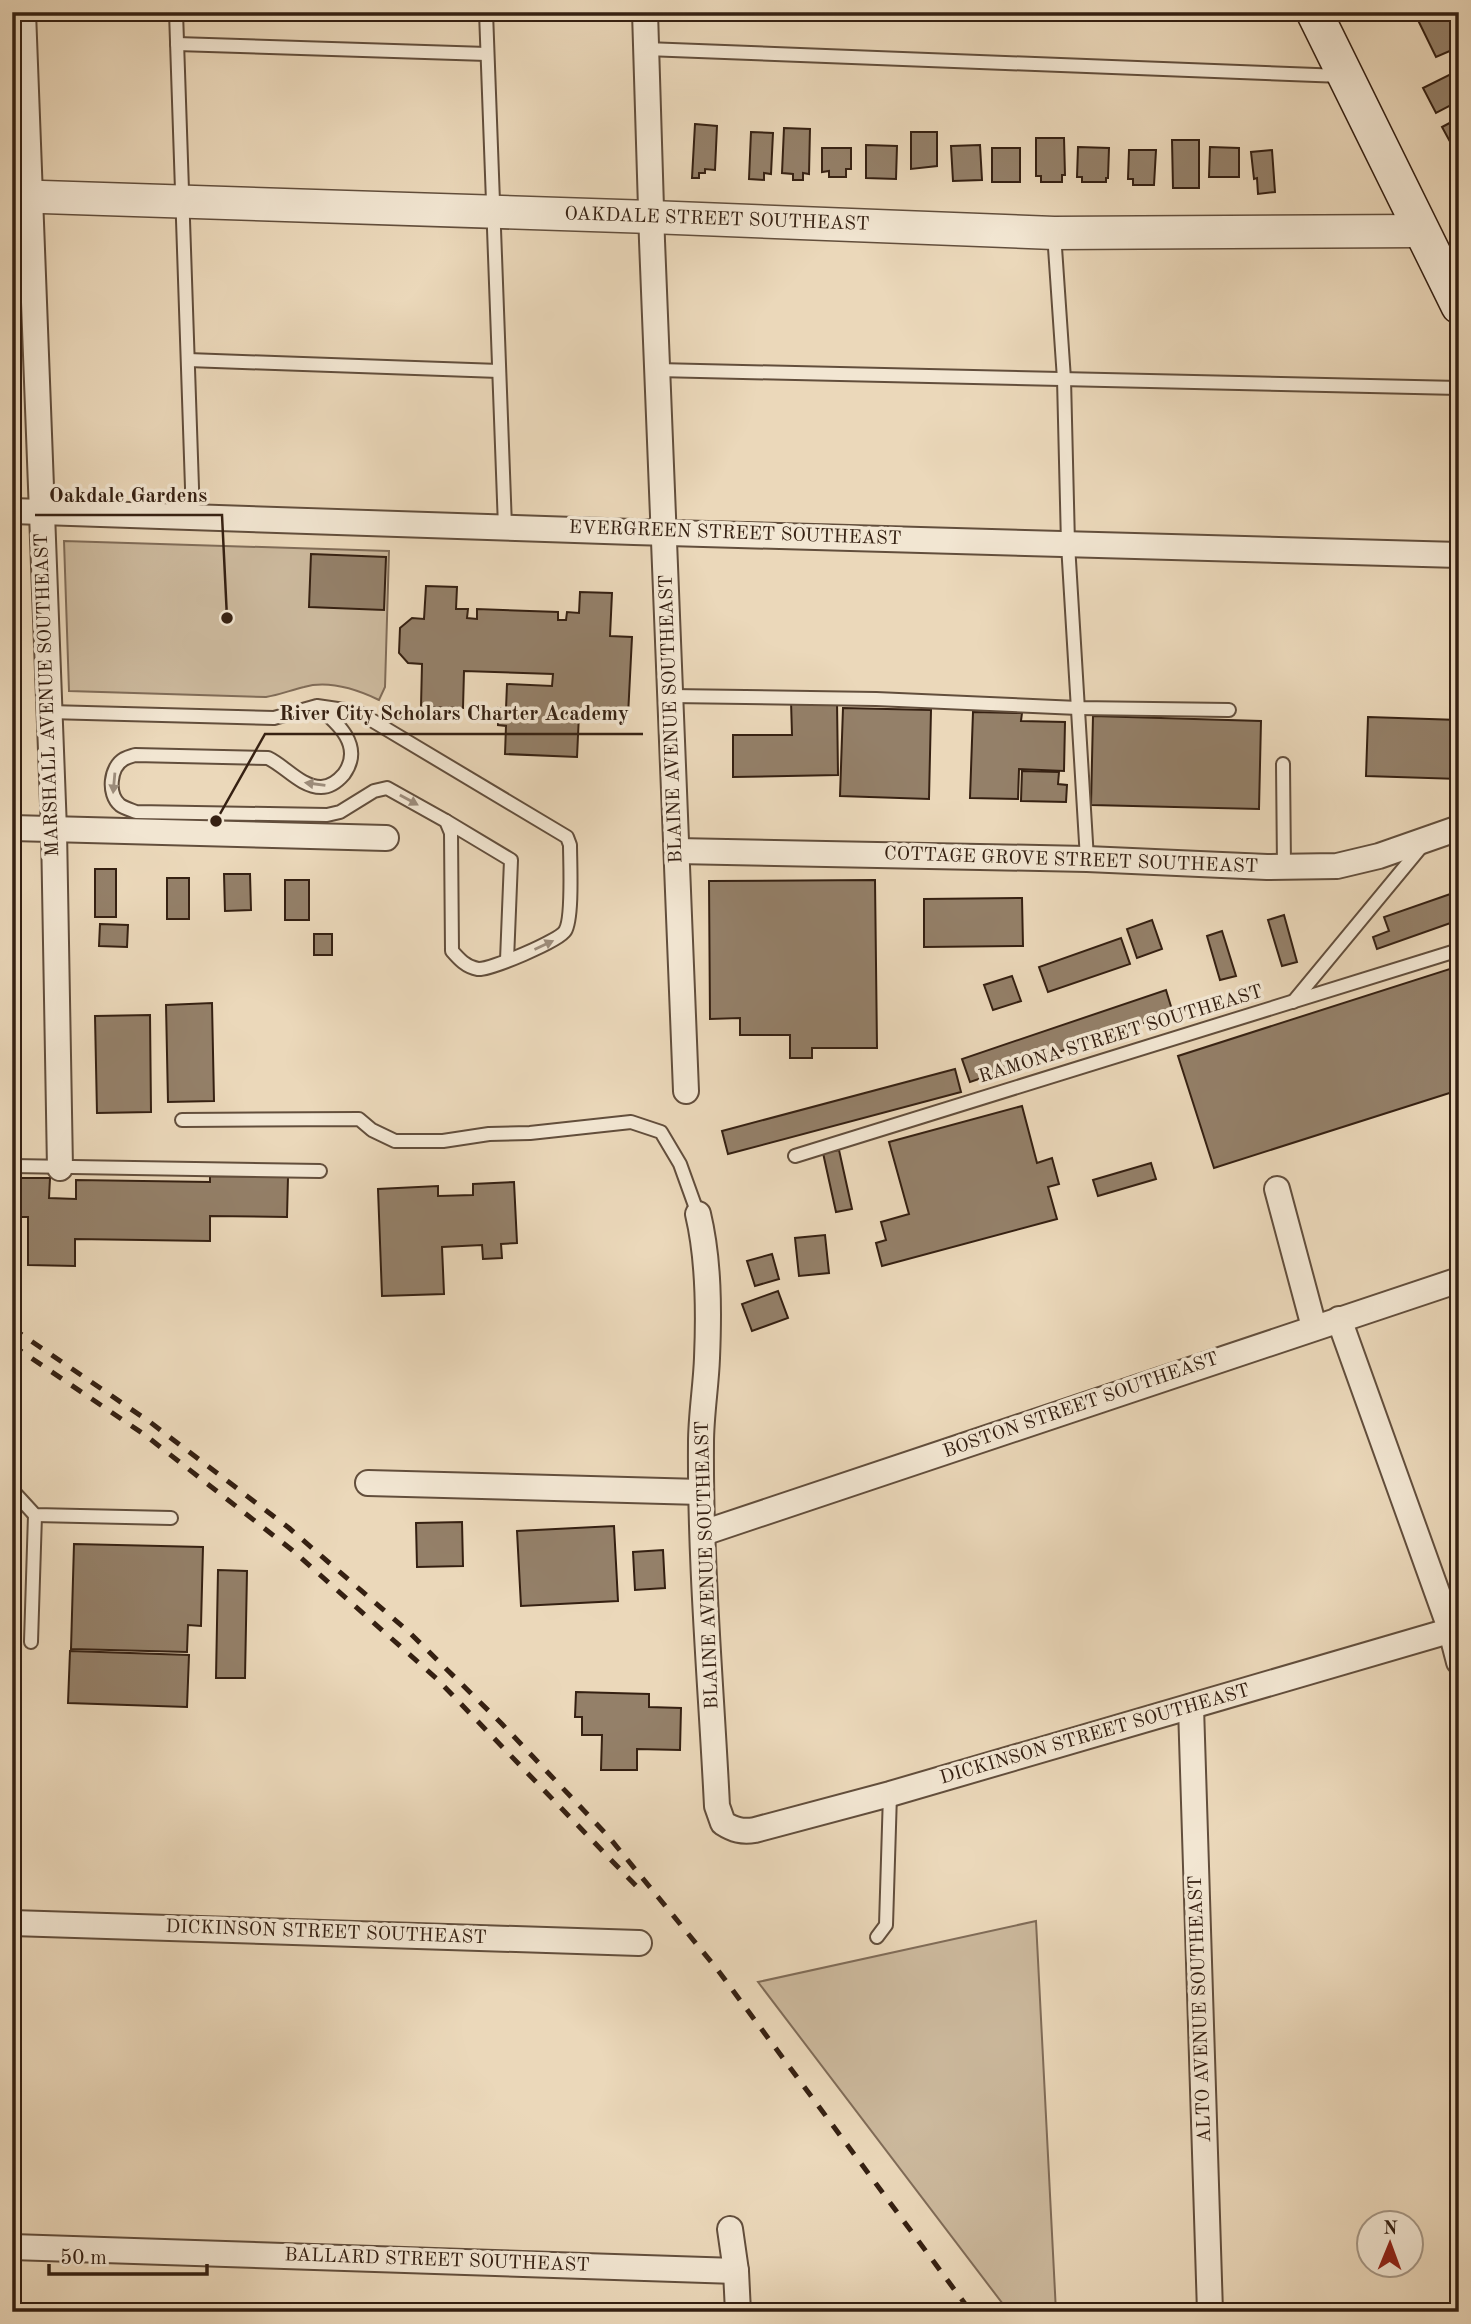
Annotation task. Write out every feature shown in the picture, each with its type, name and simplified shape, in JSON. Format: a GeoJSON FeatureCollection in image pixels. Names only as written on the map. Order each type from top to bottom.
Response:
{"type":"FeatureCollection","features":[{"type":"Feature","properties":{"kind":"main road"},"geometry":{"type":"LineString","coordinates":[[1314,12],[1459,306]]}},
{"type":"Feature","properties":{"kind":"street","name":"MARSHALL AVENUE SOUTHEAST"},"geometry":{"type":"LineString","coordinates":[[23,12],[21,197],[41,511],[54,830],[60,1167]]}},
{"type":"Feature","properties":{"kind":"street","name":"BLAINE AVENUE SOUTHEAST"},"geometry":{"type":"LineString","coordinates":[[645,12],[686,1091]]}},
{"type":"Feature","properties":{"kind":"street","name":"OAKDALE STREET SOUTHEAST"},"geometry":{"type":"LineString","coordinates":[[21,197],[1054,233],[1421,231]]}},
{"type":"Feature","properties":{"kind":"street","name":"EVERGREEN STREET SOUTHEAST"},"geometry":{"type":"LineString","coordinates":[[12,511],[1459,555]]}},
{"type":"Feature","properties":{"kind":"street"},"geometry":{"type":"LineString","coordinates":[[12,828],[386,838]]}},
{"type":"Feature","properties":{"kind":"street","name":"COTTAGE GROVE STREET SOUTHEAST"},"geometry":{"type":"LineString","coordinates":[[677,851],[1337,866],[1379,856],[1459,828]]}},
{"type":"Feature","properties":{"kind":"street"},"geometry":{"type":"LineString","coordinates":[[1277,1189],[1314,1327]]}},
{"type":"Feature","properties":{"kind":"street","name":"BLAINE AVENUE SOUTHEAST"},"geometry":{"type":"LineString","coordinates":[[698,1214],[706,1275],[708,1324],[701,1440],[703,1533],[718,1806],[723,1823],[730,1828]]}},
{"type":"Feature","properties":{"kind":"street","name":"BOSTON STREET SOUTHEAST"},"geometry":{"type":"LineString","coordinates":[[703,1533],[1459,1280]]}},
{"type":"Feature","properties":{"kind":"street"},"geometry":{"type":"LineString","coordinates":[[1339,1319],[1455,1630],[1459,1662]]}},
{"type":"Feature","properties":{"kind":"street"},"geometry":{"type":"LineString","coordinates":[[368,1483],[701,1492]]}},
{"type":"Feature","properties":{"kind":"street","name":"DICKINSON STREET SOUTHEAST"},"geometry":{"type":"LineString","coordinates":[[730,1828],[755,1830],[890,1794],[1455,1630]]}},
{"type":"Feature","properties":{"kind":"street","name":"ALTO AVENUE SOUTHEAST"},"geometry":{"type":"LineString","coordinates":[[1191,1707],[1210,2312]]}},
{"type":"Feature","properties":{"kind":"street","name":"DICKINSON STREET SOUTHEAST"},"geometry":{"type":"LineString","coordinates":[[12,1923],[639,1943]]}},
{"type":"Feature","properties":{"kind":"street"},"geometry":{"type":"LineString","coordinates":[[730,2229],[738,2312]]}},
{"type":"Feature","properties":{"kind":"street","name":"BALLARD STREET SOUTHEAST"},"geometry":{"type":"LineString","coordinates":[[12,2247],[736,2271]]}},
{"type":"Feature","properties":{"kind":"lane"},"geometry":{"type":"LineString","coordinates":[[176,12],[193,517]]}},
{"type":"Feature","properties":{"kind":"lane"},"geometry":{"type":"LineString","coordinates":[[486,12],[505,527]]}},
{"type":"Feature","properties":{"kind":"lane"},"geometry":{"type":"LineString","coordinates":[[177,44],[487,54]]}},
{"type":"Feature","properties":{"kind":"lane"},"geometry":{"type":"LineString","coordinates":[[646,49],[1345,76]]}},
{"type":"Feature","properties":{"kind":"lane"},"geometry":{"type":"LineString","coordinates":[[1054,233],[1064,379],[1068,544],[1087,859]]}},
{"type":"Feature","properties":{"kind":"lane"},"geometry":{"type":"LineString","coordinates":[[187,360],[499,371]]}},
{"type":"Feature","properties":{"kind":"lane"},"geometry":{"type":"LineString","coordinates":[[657,370],[1459,388]]}},
{"type":"Feature","properties":{"kind":"lane"},"geometry":{"type":"LineString","coordinates":[[671,696],[876,699],[1078,708],[1229,710]]}},
{"type":"Feature","properties":{"kind":"lane"},"geometry":{"type":"LineString","coordinates":[[49,712],[274,718],[317,705],[358,712],[567,837],[570,845],[569,918],[565,931],[551,943],[488,969],[475,969],[463,963],[452,951],[451,833],[446,821]]}},
{"type":"Feature","properties":{"kind":"lane"},"geometry":{"type":"LineString","coordinates":[[317,705],[341,727],[350,742],[352,757],[348,768],[337,782],[320,787],[304,782],[268,758],[135,755],[124,759],[116,767],[111,781],[112,793],[120,804],[136,812],[327,815],[340,812],[374,791],[387,788],[510,860],[508,960]]}},
{"type":"Feature","properties":{"kind":"lane"},"geometry":{"type":"LineString","coordinates":[[1283,764],[1284,866]]}},
{"type":"Feature","properties":{"kind":"lane"},"geometry":{"type":"LineString","coordinates":[[1293,1002],[1429,838]]}},
{"type":"Feature","properties":{"kind":"lane","name":"RAMONA STREET SOUTHEAST"},"geometry":{"type":"LineString","coordinates":[[795,1156],[1459,950]]}},
{"type":"Feature","properties":{"kind":"lane"},"geometry":{"type":"LineString","coordinates":[[182,1120],[359,1119],[372,1130],[395,1140],[443,1141],[631,1122],[661,1132],[680,1164],[698,1214]]}},
{"type":"Feature","properties":{"kind":"lane"},"geometry":{"type":"LineString","coordinates":[[12,1166],[320,1171]]}},
{"type":"Feature","properties":{"kind":"lane"},"geometry":{"type":"LineString","coordinates":[[12,1490],[35,1515],[31,1642]]}},
{"type":"Feature","properties":{"kind":"lane"},"geometry":{"type":"LineString","coordinates":[[35,1515],[171,1518]]}},
{"type":"Feature","properties":{"kind":"lane"},"geometry":{"type":"LineString","coordinates":[[877,1937],[886,1925],[890,1794]]}},
{"type":"Feature","properties":{"kind":"shaded area"},"geometry":{"type":"Polygon","coordinates":[[[64,541],[389,551],[385,687],[379,700],[333,685],[313,685],[266,697],[69,691],[64,541]]]}},
{"type":"Feature","properties":{"kind":"shaded area"},"geometry":{"type":"Polygon","coordinates":[[[1036,1921],[1056,2312],[1009,2312],[758,1982],[1036,1921]]]}},
{"type":"Feature","properties":{"kind":"building"},"geometry":{"type":"Polygon","coordinates":[[[1056,12],[1093,12],[1093,19],[1056,19],[1056,12]]]}},
{"type":"Feature","properties":{"kind":"building"},"geometry":{"type":"Polygon","coordinates":[[[1414,12],[1459,12],[1459,47],[1436,57],[1414,12]]]}},
{"type":"Feature","properties":{"kind":"building"},"geometry":{"type":"Polygon","coordinates":[[[1459,70],[1459,101],[1436,113],[1423,88],[1459,70]]]}},
{"type":"Feature","properties":{"kind":"building"},"geometry":{"type":"Polygon","coordinates":[[[1459,118],[1459,147],[1454,149],[1442,127],[1459,118]]]}},
{"type":"Feature","properties":{"kind":"building"},"geometry":{"type":"Polygon","coordinates":[[[695,124],[717,126],[715,170],[705,169],[705,173],[699,173],[699,178],[692,178],[695,124]]]}},
{"type":"Feature","properties":{"kind":"building"},"geometry":{"type":"Polygon","coordinates":[[[784,128],[810,129],[809,174],[803,173],[803,180],[793,180],[793,174],[782,173],[784,128]]]}},
{"type":"Feature","properties":{"kind":"building"},"geometry":{"type":"Polygon","coordinates":[[[751,132],[773,133],[771,174],[764,173],[764,180],[749,179],[751,132]]]}},
{"type":"Feature","properties":{"kind":"building"},"geometry":{"type":"Polygon","coordinates":[[[911,132],[937,132],[937,166],[911,169],[911,132]]]}},
{"type":"Feature","properties":{"kind":"building"},"geometry":{"type":"Polygon","coordinates":[[[1036,138],[1064,138],[1065,175],[1062,175],[1062,182],[1041,182],[1041,176],[1036,176],[1036,138]]]}},
{"type":"Feature","properties":{"kind":"building"},"geometry":{"type":"Polygon","coordinates":[[[1172,140],[1199,140],[1199,188],[1173,188],[1172,140]]]}},
{"type":"Feature","properties":{"kind":"building"},"geometry":{"type":"Polygon","coordinates":[[[866,145],[897,146],[896,179],[866,178],[866,145]]]}},
{"type":"Feature","properties":{"kind":"building"},"geometry":{"type":"Polygon","coordinates":[[[980,145],[982,180],[953,181],[951,146],[980,145]]]}},
{"type":"Feature","properties":{"kind":"building"},"geometry":{"type":"Polygon","coordinates":[[[1078,147],[1109,148],[1106,182],[1082,182],[1082,177],[1077,177],[1078,147]]]}},
{"type":"Feature","properties":{"kind":"building"},"geometry":{"type":"Polygon","coordinates":[[[1210,147],[1239,148],[1239,177],[1209,177],[1210,147]]]}},
{"type":"Feature","properties":{"kind":"building"},"geometry":{"type":"Polygon","coordinates":[[[822,148],[851,148],[851,169],[846,169],[846,177],[829,177],[829,171],[822,172],[822,148]]]}},
{"type":"Feature","properties":{"kind":"building"},"geometry":{"type":"Polygon","coordinates":[[[992,148],[1020,148],[1020,182],[992,182],[992,148]]]}},
{"type":"Feature","properties":{"kind":"building"},"geometry":{"type":"Polygon","coordinates":[[[1129,150],[1156,150],[1154,185],[1133,185],[1133,179],[1128,179],[1129,150]]]}},
{"type":"Feature","properties":{"kind":"building"},"geometry":{"type":"Polygon","coordinates":[[[1272,150],[1275,192],[1258,194],[1251,152],[1272,150]]]}},
{"type":"Feature","properties":{"kind":"building"},"geometry":{"type":"Polygon","coordinates":[[[311,554],[386,557],[384,610],[309,607],[311,554]]]}},
{"type":"Feature","properties":{"kind":"building"},"geometry":{"type":"Polygon","coordinates":[[[426,586],[457,587],[456,609],[468,609],[467,618],[477,619],[477,609],[558,612],[558,620],[566,620],[567,612],[579,613],[580,592],[612,593],[610,636],[632,637],[628,716],[579,714],[577,757],[505,754],[506,726],[498,725],[498,708],[506,709],[507,684],[552,686],[553,674],[464,671],[463,708],[421,707],[422,664],[408,663],[399,653],[400,628],[412,618],[424,619],[426,586]]]}},
{"type":"Feature","properties":{"kind":"building"},"geometry":{"type":"Polygon","coordinates":[[[791,701],[837,701],[838,775],[733,777],[733,735],[792,735],[791,701]]]}},
{"type":"Feature","properties":{"kind":"building"},"geometry":{"type":"Polygon","coordinates":[[[843,708],[931,710],[929,799],[840,796],[843,708]]]}},
{"type":"Feature","properties":{"kind":"building"},"geometry":{"type":"Polygon","coordinates":[[[973,712],[1022,713],[1021,721],[1065,722],[1064,771],[1019,769],[1018,799],[970,798],[973,712]]]}},
{"type":"Feature","properties":{"kind":"building"},"geometry":{"type":"Polygon","coordinates":[[[1093,716],[1261,721],[1259,809],[1091,805],[1093,716]]]}},
{"type":"Feature","properties":{"kind":"building"},"geometry":{"type":"Polygon","coordinates":[[[1368,717],[1459,720],[1459,779],[1366,776],[1368,717]]]}},
{"type":"Feature","properties":{"kind":"building"},"geometry":{"type":"Polygon","coordinates":[[[1022,771],[1059,772],[1058,784],[1067,785],[1066,802],[1021,801],[1022,771]]]}},
{"type":"Feature","properties":{"kind":"building"},"geometry":{"type":"Polygon","coordinates":[[[95,869],[116,869],[116,917],[95,917],[95,869]]]}},
{"type":"Feature","properties":{"kind":"building"},"geometry":{"type":"Polygon","coordinates":[[[224,874],[250,874],[251,910],[225,911],[224,874]]]}},
{"type":"Feature","properties":{"kind":"building"},"geometry":{"type":"Polygon","coordinates":[[[167,878],[189,878],[189,919],[167,919],[167,878]]]}},
{"type":"Feature","properties":{"kind":"building"},"geometry":{"type":"Polygon","coordinates":[[[285,880],[309,880],[309,920],[285,920],[285,880]]]}},
{"type":"Feature","properties":{"kind":"building"},"geometry":{"type":"Polygon","coordinates":[[[875,880],[877,1048],[812,1048],[812,1058],[790,1058],[790,1035],[740,1035],[740,1018],[710,1019],[709,881],[875,880]]]}},
{"type":"Feature","properties":{"kind":"building"},"geometry":{"type":"Polygon","coordinates":[[[1459,891],[1459,920],[1377,949],[1373,937],[1389,931],[1384,917],[1459,891]]]}},
{"type":"Feature","properties":{"kind":"building"},"geometry":{"type":"Polygon","coordinates":[[[1022,898],[1023,946],[924,947],[924,899],[1022,898]]]}},
{"type":"Feature","properties":{"kind":"building"},"geometry":{"type":"Polygon","coordinates":[[[1284,915],[1297,962],[1282,966],[1268,920],[1284,915]]]}},
{"type":"Feature","properties":{"kind":"building"},"geometry":{"type":"Polygon","coordinates":[[[1152,920],[1162,949],[1137,958],[1127,929],[1152,920]]]}},
{"type":"Feature","properties":{"kind":"building"},"geometry":{"type":"Polygon","coordinates":[[[100,924],[128,925],[127,947],[99,946],[100,924]]]}},
{"type":"Feature","properties":{"kind":"building"},"geometry":{"type":"Polygon","coordinates":[[[1222,931],[1236,976],[1220,980],[1207,936],[1222,931]]]}},
{"type":"Feature","properties":{"kind":"building"},"geometry":{"type":"Polygon","coordinates":[[[314,934],[332,934],[332,955],[314,955],[314,934]]]}},
{"type":"Feature","properties":{"kind":"building"},"geometry":{"type":"Polygon","coordinates":[[[1121,938],[1130,964],[1048,992],[1039,967],[1121,938]]]}},
{"type":"Feature","properties":{"kind":"building"},"geometry":{"type":"Polygon","coordinates":[[[1459,966],[1459,1090],[1214,1168],[1178,1056],[1459,966]]]}},
{"type":"Feature","properties":{"kind":"building"},"geometry":{"type":"Polygon","coordinates":[[[1012,976],[1021,1001],[993,1010],[984,985],[1012,976]]]}},
{"type":"Feature","properties":{"kind":"building"},"geometry":{"type":"Polygon","coordinates":[[[1166,990],[1173,1013],[970,1082],[962,1059],[1166,990]]]}},
{"type":"Feature","properties":{"kind":"building"},"geometry":{"type":"Polygon","coordinates":[[[212,1003],[214,1101],[168,1102],[166,1005],[212,1003]]]}},
{"type":"Feature","properties":{"kind":"building"},"geometry":{"type":"Polygon","coordinates":[[[150,1015],[151,1112],[97,1113],[95,1016],[150,1015]]]}},
{"type":"Feature","properties":{"kind":"building"},"geometry":{"type":"Polygon","coordinates":[[[12,1026],[17,1026],[18,1087],[12,1087],[12,1026]]]}},
{"type":"Feature","properties":{"kind":"building"},"geometry":{"type":"Polygon","coordinates":[[[955,1069],[961,1092],[728,1154],[722,1131],[955,1069]]]}},
{"type":"Feature","properties":{"kind":"building"},"geometry":{"type":"Polygon","coordinates":[[[1022,1106],[1037,1163],[1052,1158],[1059,1184],[1048,1187],[1057,1219],[882,1266],[876,1243],[886,1240],[881,1222],[909,1214],[889,1142],[1022,1106]]]}},
{"type":"Feature","properties":{"kind":"building"},"geometry":{"type":"Polygon","coordinates":[[[839,1150],[852,1209],[836,1212],[823,1153],[839,1150]]]}},
{"type":"Feature","properties":{"kind":"building"},"geometry":{"type":"Polygon","coordinates":[[[1151,1163],[1156,1179],[1098,1196],[1093,1180],[1151,1163]]]}},
{"type":"Feature","properties":{"kind":"building"},"geometry":{"type":"Polygon","coordinates":[[[210,1176],[288,1177],[287,1217],[210,1216],[210,1241],[75,1239],[75,1266],[28,1265],[28,1217],[12,1217],[12,1178],[50,1178],[49,1198],[76,1199],[76,1180],[210,1182],[210,1176]]]}},
{"type":"Feature","properties":{"kind":"building"},"geometry":{"type":"Polygon","coordinates":[[[514,1182],[517,1243],[501,1244],[502,1258],[483,1259],[482,1245],[442,1247],[444,1294],[382,1296],[378,1189],[438,1186],[438,1196],[473,1195],[473,1184],[514,1182]]]}},
{"type":"Feature","properties":{"kind":"building"},"geometry":{"type":"Polygon","coordinates":[[[825,1235],[829,1273],[799,1276],[795,1238],[825,1235]]]}},
{"type":"Feature","properties":{"kind":"building"},"geometry":{"type":"Polygon","coordinates":[[[772,1254],[779,1279],[755,1286],[747,1261],[772,1254]]]}},
{"type":"Feature","properties":{"kind":"building"},"geometry":{"type":"Polygon","coordinates":[[[778,1291],[788,1318],[752,1331],[742,1304],[778,1291]]]}},
{"type":"Feature","properties":{"kind":"building"},"geometry":{"type":"Polygon","coordinates":[[[462,1522],[463,1566],[417,1567],[416,1523],[462,1522]]]}},
{"type":"Feature","properties":{"kind":"building"},"geometry":{"type":"Polygon","coordinates":[[[614,1526],[618,1601],[521,1606],[517,1531],[614,1526]]]}},
{"type":"Feature","properties":{"kind":"building"},"geometry":{"type":"Polygon","coordinates":[[[74,1544],[203,1547],[201,1626],[188,1625],[187,1652],[71,1649],[74,1544]]]}},
{"type":"Feature","properties":{"kind":"building"},"geometry":{"type":"Polygon","coordinates":[[[663,1550],[665,1588],[635,1590],[633,1552],[663,1550]]]}},
{"type":"Feature","properties":{"kind":"building"},"geometry":{"type":"Polygon","coordinates":[[[218,1570],[247,1571],[245,1678],[216,1678],[218,1570]]]}},
{"type":"Feature","properties":{"kind":"building"},"geometry":{"type":"Polygon","coordinates":[[[70,1651],[189,1655],[187,1707],[68,1703],[70,1651]]]}},
{"type":"Feature","properties":{"kind":"building"},"geometry":{"type":"Polygon","coordinates":[[[576,1692],[649,1694],[649,1707],[681,1708],[680,1750],[637,1749],[637,1770],[601,1770],[602,1735],[582,1735],[582,1717],[575,1717],[576,1692]]]}},
{"type":"Feature","properties":{"kind":"railway"},"geometry":{"type":"LineString","coordinates":[[12,1328],[150,1422],[289,1528],[409,1632],[502,1724],[608,1836],[717,1969],[971,2312]]}},
{"type":"Feature","properties":{"kind":"railway"},"geometry":{"type":"LineString","coordinates":[[12,1345],[145,1435],[292,1550],[437,1679],[641,1891]]}},
{"type":"Feature","properties":{"kind":"place","name":"Oakdale Gardens"},"geometry":{"type":"Point","coordinates":[227,618]}},
{"type":"Feature","properties":{"kind":"place","name":"River City Scholars Charter Academy"},"geometry":{"type":"Point","coordinates":[216,821]}}]}
